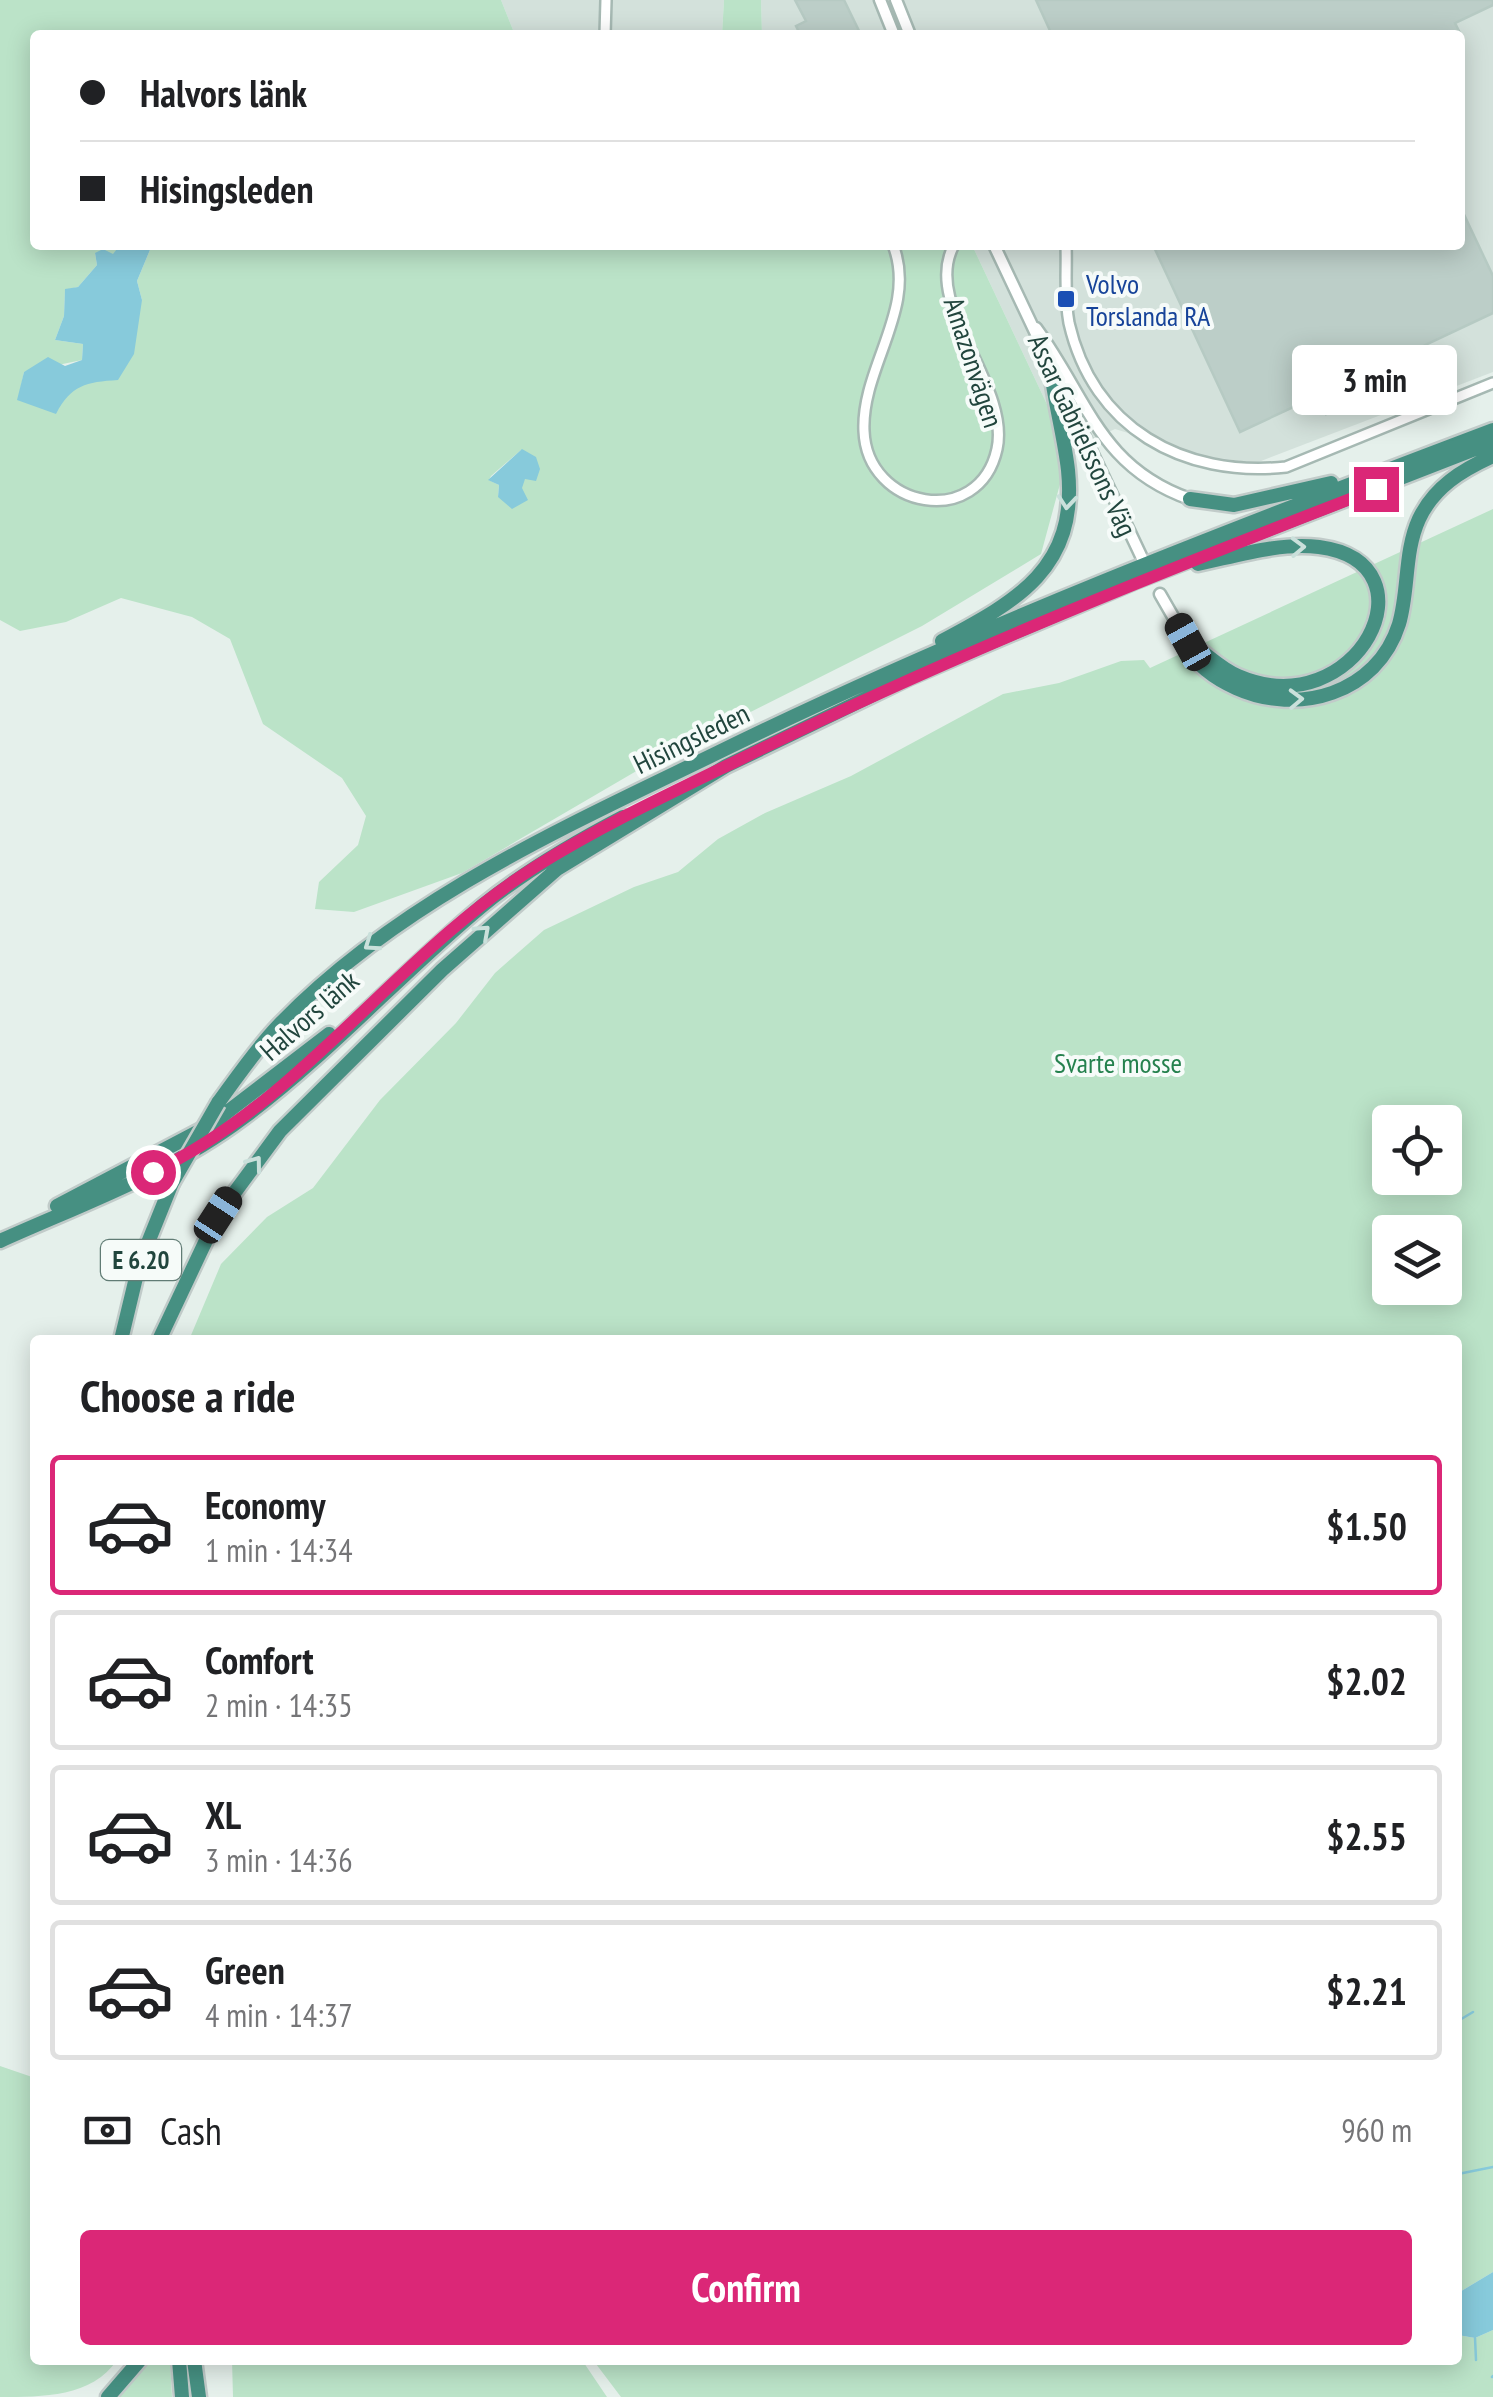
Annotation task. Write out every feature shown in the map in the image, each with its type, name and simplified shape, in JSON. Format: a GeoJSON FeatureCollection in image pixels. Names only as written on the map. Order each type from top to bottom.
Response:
{"type":"FeatureCollection","features":[{"type":"Feature","properties":{"kind":"highway"},"geometry":{"type":"LineString","coordinates":[[919,660],[924,650],[1020,596],[1035,583],[1054,556],[1069,494],[1051,370]]}},
{"type":"Feature","properties":{"kind":"highway","name":"Hisingsleden"},"geometry":{"type":"LineString","coordinates":[[122,1335],[139,1266],[172,1183],[218,1103],[276,1028],[358,953],[454,889],[626,797],[919,660],[1119,574],[1493,430]]}},
{"type":"Feature","properties":{"kind":"highway","name":"Hisingsleden"},"geometry":{"type":"LineString","coordinates":[[161,1335],[218,1215],[271,1142],[316,1092],[518,901],[601,841],[726,766],[910,677],[1168,569],[1493,442]]}},
{"type":"Feature","properties":{"kind":"highway"},"geometry":{"type":"LineString","coordinates":[[1188,642],[1188,651],[1213,674],[1258,696],[1316,699],[1354,683],[1376,664],[1392,640],[1420,516],[1453,478],[1493,456]]}},
{"type":"Feature","properties":{"kind":"highway","name":"E 6.20"},"geometry":{"type":"LineString","coordinates":[[1190,499],[1222,505],[1260,501],[1380,466],[1399,466]]}},
{"type":"Feature","properties":{"kind":"highway"},"geometry":{"type":"LineString","coordinates":[[1168,569],[1282,548],[1318,546],[1354,560],[1366,570],[1377,596],[1378,618],[1364,649],[1334,674],[1306,683],[1272,684],[1238,676],[1188,642]]}},
{"type":"Feature","properties":{"kind":"highway","name":"Halvors länk"},"geometry":{"type":"LineString","coordinates":[[0,1241],[131,1183],[213,1139],[309,1066],[456,929],[532,868],[592,833],[726,766]]}},
{"type":"Feature","properties":{"kind":"highway","name":"Halvors länk"},"geometry":{"type":"LineString","coordinates":[[0,1232],[131,1170],[221,1118],[316,1046],[482,896],[626,797]]}},
{"type":"Feature","properties":{"kind":"highway"},"geometry":{"type":"LineString","coordinates":[[108,2397],[136,2365]]}},
{"type":"Feature","properties":{"kind":"highway"},"geometry":{"type":"LineString","coordinates":[[179,2365],[182,2397]]}},
{"type":"Feature","properties":{"kind":"highway"},"geometry":{"type":"LineString","coordinates":[[194,2365],[197,2397]]}},
{"type":"Feature","properties":{"kind":"street"},"geometry":{"type":"LineString","coordinates":[[605,30],[606,0]]}},
{"type":"Feature","properties":{"kind":"street"},"geometry":{"type":"LineString","coordinates":[[880,0],[892,30]]}},
{"type":"Feature","properties":{"kind":"street"},"geometry":{"type":"LineString","coordinates":[[896,0],[908,30]]}},
{"type":"Feature","properties":{"kind":"street","name":"Amazonvägen"},"geometry":{"type":"LineString","coordinates":[[894,250],[899,292],[866,410],[865,441],[873,466],[890,486],[908,497],[934,502],[956,498],[978,484],[993,462],[998,442],[994,404],[949,286],[947,264],[952,250]]}},
{"type":"Feature","properties":{"kind":"street","name":"Assar Gabrielssons Väg"},"geometry":{"type":"LineString","coordinates":[[994,250],[1142,558]]}},
{"type":"Feature","properties":{"kind":"street"},"geometry":{"type":"LineString","coordinates":[[1066,250],[1070,324],[1088,373],[1124,423],[1166,448],[1255,470],[1286,467],[1493,383]]}},
{"type":"Feature","properties":{"kind":"street","name":"Assar Gabrielssons Väg"},"geometry":{"type":"LineString","coordinates":[[1024,312],[1050,346],[1098,432],[1124,464],[1156,486],[1190,499]]}},
{"type":"Feature","properties":{"kind":"street"},"geometry":{"type":"LineString","coordinates":[[1160,594],[1188,642]]}},
{"type":"Feature","properties":{"kind":"shaded area"},"geometry":{"type":"Polygon","coordinates":[[[501,0],[724,0],[722,30],[513,30],[501,0]]]}},
{"type":"Feature","properties":{"kind":"shaded area"},"geometry":{"type":"Polygon","coordinates":[[[761,0],[1493,0],[1493,372],[1256,463],[1203,456],[1115,429],[1069,451],[974,250],[1465,250],[1465,30],[762,30],[761,0]]]}},
{"type":"Feature","properties":{"kind":"green space"},"geometry":{"type":"Polygon","coordinates":[[[0,0],[501,0],[513,30],[30,30],[30,250],[116,250],[113,255],[95,253],[97,265],[78,287],[65,290],[64,316],[55,340],[83,344],[82,360],[24,372],[18,400],[67,394],[84,382],[142,300],[137,281],[150,250],[974,250],[1069,451],[1041,554],[922,626],[657,759],[462,873],[354,912],[315,909],[319,882],[358,845],[366,816],[342,778],[263,724],[230,639],[192,617],[121,598],[66,622],[20,631],[0,620],[0,0]],[[521,450],[489,480],[499,485],[498,497],[522,488],[521,450]]]}},
{"type":"Feature","properties":{"kind":"green space"},"geometry":{"type":"Polygon","coordinates":[[[724,0],[761,0],[762,30],[722,30],[724,0]]]}},
{"type":"Feature","properties":{"kind":"green space","name":"Svarte mosse"},"geometry":{"type":"Polygon","coordinates":[[[1493,509],[1493,2272],[1462,2291],[1462,1335],[191,1335],[221,1264],[267,1217],[313,1188],[380,1100],[456,1023],[495,973],[544,930],[634,887],[678,872],[718,839],[765,813],[851,776],[1003,694],[1059,683],[1121,661],[1144,660],[1150,668],[1493,509]]]}},
{"type":"Feature","properties":{"kind":"green space"},"geometry":{"type":"Polygon","coordinates":[[[0,2066],[30,2076],[30,2365],[113,2365],[80,2388],[0,2397],[0,2066]]]}},
{"type":"Feature","properties":{"kind":"green space"},"geometry":{"type":"Polygon","coordinates":[[[1493,2330],[1493,2397],[621,2397],[597,2365],[1462,2365],[1462,2336],[1475,2338],[1493,2330]]]}},
{"type":"Feature","properties":{"kind":"green space"},"geometry":{"type":"Polygon","coordinates":[[[143,2365],[170,2365],[172,2397],[117,2397],[143,2365]]]}},
{"type":"Feature","properties":{"kind":"green space"},"geometry":{"type":"Polygon","coordinates":[[[232,2365],[585,2365],[607,2397],[233,2397],[232,2365]]]}},
{"type":"Feature","properties":{"kind":"water"},"geometry":{"type":"Polygon","coordinates":[[[105,250],[113,254],[116,250],[150,250],[137,281],[142,300],[134,354],[118,380],[81,387],[56,414],[17,400],[24,372],[48,357],[65,366],[82,360],[83,344],[55,340],[64,316],[65,289],[78,287],[97,265],[95,253],[105,250]]]}},
{"type":"Feature","properties":{"kind":"water"},"geometry":{"type":"Polygon","coordinates":[[[522,449],[536,457],[540,469],[536,481],[525,479],[522,488],[528,500],[512,509],[498,497],[499,485],[488,480],[522,449]]]}},
{"type":"Feature","properties":{"kind":"water"},"geometry":{"type":"Polygon","coordinates":[[[1493,2272],[1493,2330],[1475,2338],[1462,2336],[1462,2291],[1493,2272]]]}},
{"type":"Feature","properties":{"kind":"building"},"geometry":{"type":"Polygon","coordinates":[[[795,0],[844,0],[859,30],[798,30],[796,26],[806,21],[795,0]]]}},
{"type":"Feature","properties":{"kind":"building"},"geometry":{"type":"Polygon","coordinates":[[[1036,0],[1493,0],[1493,5],[1455,23],[1458,30],[1050,30],[1036,0]]]}},
{"type":"Feature","properties":{"kind":"building"},"geometry":{"type":"Polygon","coordinates":[[[1465,217],[1493,276],[1493,313],[1425,345],[1434,364],[1326,414],[1317,396],[1240,432],[1155,250],[1465,250],[1465,217]]]}},
{"type":"Feature","properties":{"kind":"waterway"},"geometry":{"type":"LineString","coordinates":[[1462,2019],[1473,2012]]}},
{"type":"Feature","properties":{"kind":"waterway"},"geometry":{"type":"LineString","coordinates":[[1462,2173],[1493,2167]]}},
{"type":"Feature","properties":{"kind":"waterway"},"geometry":{"type":"LineString","coordinates":[[1475,2338],[1476,2360]]}},
{"type":"Feature","properties":{"kind":"place","name":"Volvo Torslanda RA"},"geometry":{"type":"Point","coordinates":[1066,299]}},
{"type":"Feature","properties":{"kind":"route"},"geometry":{"type":"LineString","coordinates":[[153,1172],[213,1139],[260,1104],[309,1066],[484,904],[532,868],[592,833],[707,773],[910,677],[1133,582],[1376,489]]}}]}
